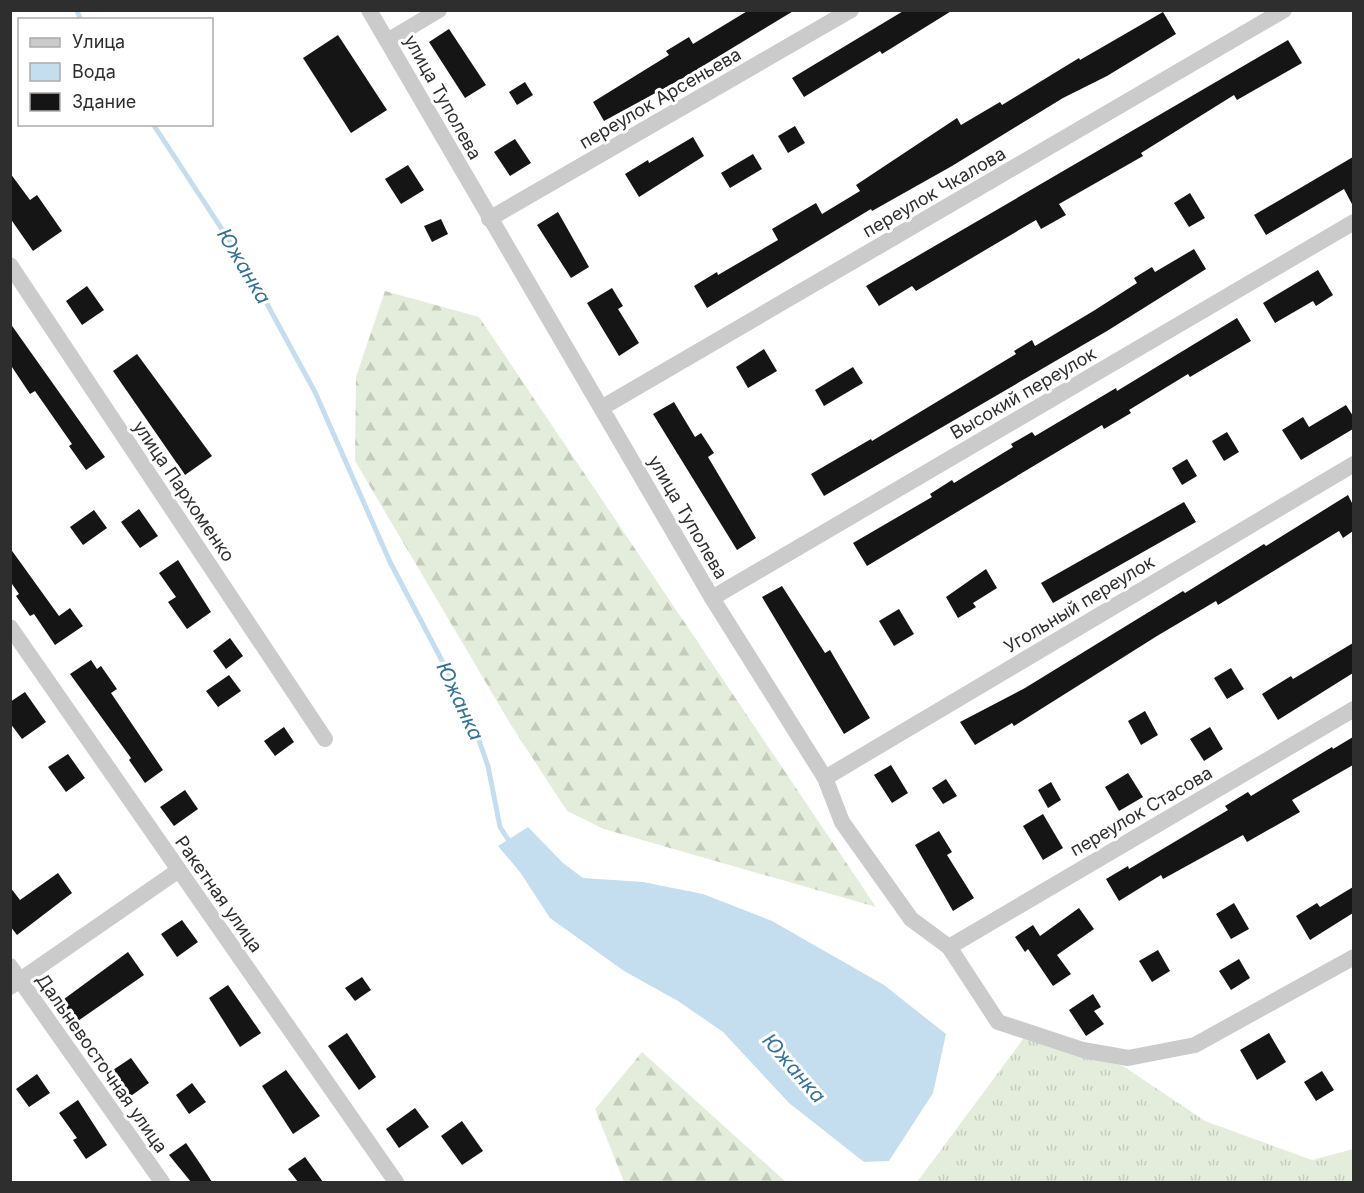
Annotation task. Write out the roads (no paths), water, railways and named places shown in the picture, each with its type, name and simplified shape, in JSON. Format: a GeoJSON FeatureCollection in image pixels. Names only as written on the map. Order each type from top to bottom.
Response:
{"type":"FeatureCollection","features":[{"type":"Feature","properties":{"kind":"street","name":"улица Туполева"},"geometry":{"type":"LineString","coordinates":[[369,10],[389,40],[489,219],[603,407],[712,598],[825,778],[842,822],[911,919],[949,947],[999,1022],[1083,1050],[1128,1058],[1195,1045],[1353,957]]}},
{"type":"Feature","properties":{"kind":"street"},"geometry":{"type":"LineString","coordinates":[[389,40],[439,10]]}},
{"type":"Feature","properties":{"kind":"street","name":"переулок Арсеньева"},"geometry":{"type":"LineString","coordinates":[[489,219],[851,10]]}},
{"type":"Feature","properties":{"kind":"street","name":"переулок Чкалова"},"geometry":{"type":"LineString","coordinates":[[603,407],[1284,10]]}},
{"type":"Feature","properties":{"kind":"street","name":"Высокий переулок"},"geometry":{"type":"LineString","coordinates":[[712,598],[1353,222]]}},
{"type":"Feature","properties":{"kind":"street","name":"улица Пархоменко"},"geometry":{"type":"LineString","coordinates":[[10,265],[325,739]]}},
{"type":"Feature","properties":{"kind":"street","name":"Угольный переулок"},"geometry":{"type":"LineString","coordinates":[[825,778],[1353,464]]}},
{"type":"Feature","properties":{"kind":"street","name":"Ракетная улица"},"geometry":{"type":"LineString","coordinates":[[10,627],[396,1182]]}},
{"type":"Feature","properties":{"kind":"street","name":"переулок Стасова"},"geometry":{"type":"LineString","coordinates":[[949,947],[1353,709]]}},
{"type":"Feature","properties":{"kind":"street"},"geometry":{"type":"LineString","coordinates":[[15,983],[179,870]]}},
{"type":"Feature","properties":{"kind":"street","name":"Дальневосточная улица"},"geometry":{"type":"LineString","coordinates":[[10,966],[15,983],[162,1182]]}},
{"type":"Feature","properties":{"kind":"water"},"geometry":{"type":"Polygon","coordinates":[[[528,827],[563,863],[583,878],[643,882],[703,894],[772,921],[884,985],[946,1034],[933,1093],[889,1161],[864,1162],[789,1103],[723,1032],[678,1001],[624,971],[550,918],[520,872],[498,846],[528,827]]]}},
{"type":"Feature","properties":{"kind":"waterway","name":"Южанка"},"geometry":{"type":"LineString","coordinates":[[77,11],[80,18]]}},
{"type":"Feature","properties":{"kind":"waterway","name":"Южанка"},"geometry":{"type":"LineString","coordinates":[[154,126],[248,269],[315,392],[390,562],[469,712],[488,766],[500,827],[511,844]]}}]}
